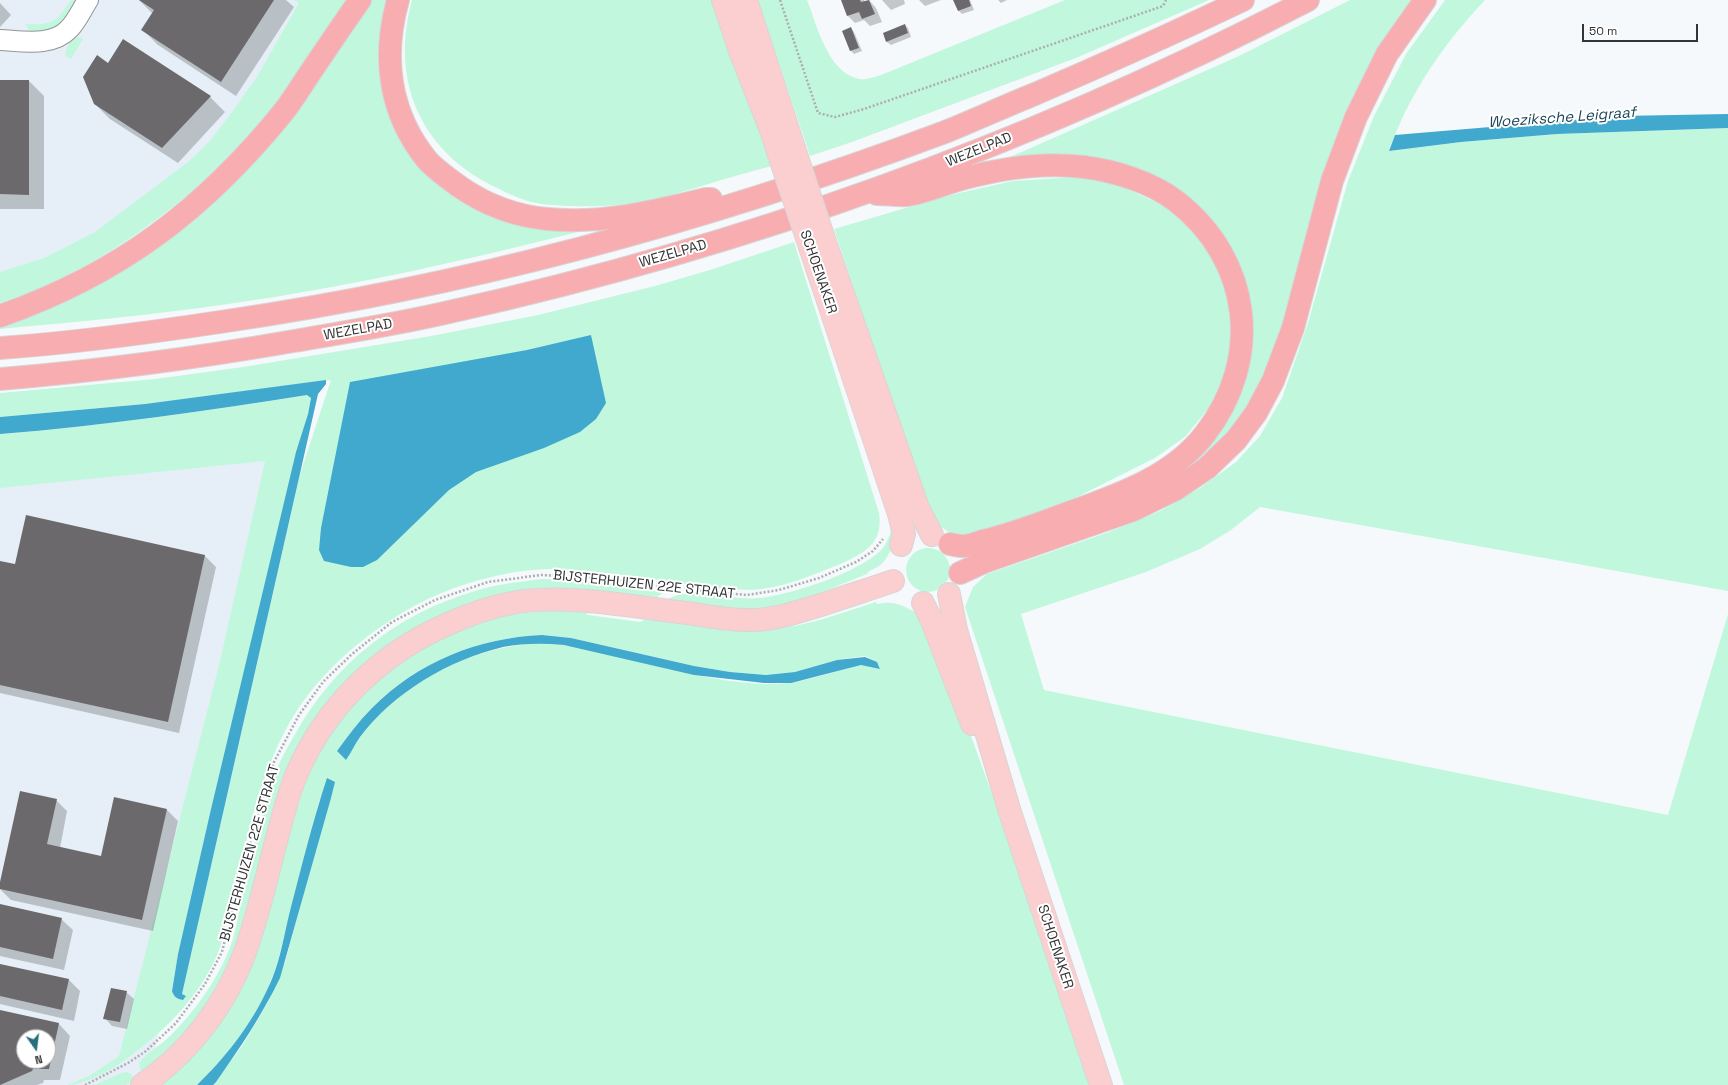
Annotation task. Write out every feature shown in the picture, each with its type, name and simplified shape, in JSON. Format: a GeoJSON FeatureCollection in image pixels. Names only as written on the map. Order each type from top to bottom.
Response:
{"type":"FeatureCollection","features":[{"type":"Feature","properties":{"kind":"highway"},"geometry":{"type":"LineString","coordinates":[[0,316],[47,298],[108,268],[180,218],[235,167],[286,109],[360,0]]}},
{"type":"Feature","properties":{"kind":"highway"},"geometry":{"type":"LineString","coordinates":[[398,0],[392,20],[389,68],[393,92],[401,116],[412,139],[428,161],[448,179],[473,196],[501,209],[524,216],[563,220],[588,220],[634,216],[706,199],[742,202]]}},
{"type":"Feature","properties":{"kind":"highway","name":"WEZELPAD"},"geometry":{"type":"LineString","coordinates":[[0,348],[81,341],[270,315],[356,299],[504,268],[632,235],[742,202],[844,168],[948,130],[1122,56],[1243,0]]}},
{"type":"Feature","properties":{"kind":"highway","name":"WEZELPAD"},"geometry":{"type":"LineString","coordinates":[[0,379],[202,357],[446,313],[536,292],[674,254],[863,194],[966,156],[1188,60],[1308,0]]}},
{"type":"Feature","properties":{"kind":"highway"},"geometry":{"type":"LineString","coordinates":[[960,573],[984,562],[1133,510],[1176,489],[1207,468],[1236,440],[1256,413],[1273,381],[1292,328],[1332,181],[1356,117],[1386,54],[1425,0]]}},
{"type":"Feature","properties":{"kind":"highway"},"geometry":{"type":"LineString","coordinates":[[863,194],[908,195],[966,177],[1019,168],[1049,166],[1084,167],[1115,174],[1147,184],[1175,200],[1198,220],[1216,244],[1231,271],[1239,296],[1243,324],[1236,376],[1224,406],[1205,435],[1181,459],[1150,479],[1098,502],[994,538],[963,546],[941,540]]}},
{"type":"Feature","properties":{"kind":"main road","name":"SCHOENAKER"},"geometry":{"type":"LineString","coordinates":[[722,0],[740,51],[786,150]]}},
{"type":"Feature","properties":{"kind":"main road","name":"SCHOENAKER"},"geometry":{"type":"LineString","coordinates":[[746,0],[786,150],[817,245],[899,514],[904,534],[901,545]]}},
{"type":"Feature","properties":{"kind":"main road","name":"SCHOENAKER"},"geometry":{"type":"LineString","coordinates":[[817,245],[918,508],[941,540]]}},
{"type":"Feature","properties":{"kind":"main road"},"geometry":{"type":"LineString","coordinates":[[921,535],[941,540],[958,558],[960,573],[956,584],[949,594],[941,600],[932,603],[923,603],[909,599],[898,590],[893,581],[892,566],[895,555],[901,545],[910,538],[921,535]]}},
{"type":"Feature","properties":{"kind":"main road","name":"BIJSTERHUIZEN 22E STRAAT"},"geometry":{"type":"LineString","coordinates":[[142,1085],[165,1069],[198,1033],[226,993],[245,953],[292,788],[303,761],[316,736],[351,690],[375,668],[400,649],[430,632],[450,623],[484,610],[518,602],[540,600],[586,601],[753,620],[787,616],[893,581]]}},
{"type":"Feature","properties":{"kind":"main road","name":"SCHOENAKER"},"geometry":{"type":"LineString","coordinates":[[949,594],[956,630],[1009,809],[1102,1085]]}},
{"type":"Feature","properties":{"kind":"main road","name":"SCHOENAKER"},"geometry":{"type":"LineString","coordinates":[[923,603],[932,621],[975,734],[1009,809]]}},
{"type":"Feature","properties":{"kind":"street"},"geometry":{"type":"LineString","coordinates":[[0,40],[37,41],[56,38],[70,28],[88,0]]}},
{"type":"Feature","properties":{"kind":"path"},"geometry":{"type":"LineString","coordinates":[[780,0],[818,113],[835,117],[864,109],[1163,6],[1166,0]]}},
{"type":"Feature","properties":{"kind":"path","name":"BIJSTERHUIZEN 22E STRAAT"},"geometry":{"type":"LineString","coordinates":[[85,1085],[128,1063],[146,1051],[176,1024],[205,984],[222,952],[241,876],[274,762],[299,715],[323,682],[351,655],[392,622],[435,600],[488,582],[541,575],[594,577],[671,588],[747,595],[779,590],[819,578],[856,562],[873,551]]}},
{"type":"Feature","properties":{"kind":"shaded area"},"geometry":{"type":"Polygon","coordinates":[[[0,0],[333,0],[180,185],[0,285],[0,0]]]}},
{"type":"Feature","properties":{"kind":"shaded area"},"geometry":{"type":"Polygon","coordinates":[[[298,422],[147,1085],[0,1085],[0,444],[298,422]]]}},
{"type":"Feature","properties":{"kind":"green space"},"geometry":{"type":"Polygon","coordinates":[[[71,0],[79,0],[64,20],[59,24],[48,30],[30,32],[25,24],[41,24],[52,21],[61,14],[71,0]]]}},
{"type":"Feature","properties":{"kind":"green space"},"geometry":{"type":"Polygon","coordinates":[[[294,0],[350,0],[270,113],[224,162],[166,212],[135,235],[102,256],[68,275],[34,291],[0,303],[0,272],[44,258],[95,232],[188,162],[210,141],[258,75],[299,3],[294,0]]]}},
{"type":"Feature","properties":{"kind":"green space"},"geometry":{"type":"Polygon","coordinates":[[[363,0],[388,0],[398,126],[507,220],[553,230],[586,230],[408,272],[273,297],[143,315],[0,329],[0,324],[222,185],[363,0]]]}},
{"type":"Feature","properties":{"kind":"green space"},"geometry":{"type":"Polygon","coordinates":[[[412,0],[714,0],[772,166],[639,203],[607,206],[562,206],[531,202],[509,194],[487,183],[463,167],[443,149],[427,128],[415,106],[408,81],[405,55],[406,28],[412,0]]]}},
{"type":"Feature","properties":{"kind":"green space"},"geometry":{"type":"Polygon","coordinates":[[[758,0],[807,0],[825,47],[832,58],[840,68],[849,75],[863,79],[881,75],[1065,0],[1209,0],[1076,58],[852,142],[810,156],[758,0]]]}},
{"type":"Feature","properties":{"kind":"green space"},"geometry":{"type":"Polygon","coordinates":[[[1350,0],[1419,0],[1312,245],[1250,414],[1207,458],[1178,474],[1208,445],[1231,414],[1247,378],[1253,335],[1250,301],[1238,266],[1221,233],[1189,199],[1008,158],[1239,56],[1350,0]]]}},
{"type":"Feature","properties":{"kind":"green space"},"geometry":{"type":"Polygon","coordinates":[[[1445,0],[1485,0],[1447,44],[1425,77],[1406,111],[1391,143],[1389,151],[1461,142],[1557,134],[1728,128],[1728,591],[1260,507],[1231,530],[1200,549],[1146,572],[1021,614],[1044,690],[1668,815],[1728,614],[1728,1085],[1124,1085],[965,607],[973,587],[987,574],[1106,533],[1160,511],[1200,488],[1236,462],[1260,436],[1282,398],[1308,323],[1348,181],[1374,116],[1406,54],[1445,0]]]}},
{"type":"Feature","properties":{"kind":"green space"},"geometry":{"type":"Polygon","coordinates":[[[80,37],[83,39],[71,59],[68,58],[65,54],[67,48],[73,39],[80,37]]]}},
{"type":"Feature","properties":{"kind":"green space"},"geometry":{"type":"Polygon","coordinates":[[[1076,177],[1117,184],[1174,211],[1198,232],[1220,264],[1235,330],[1228,370],[1212,404],[1185,437],[1155,458],[1059,506],[969,539],[949,532],[935,523],[927,509],[834,229],[950,195],[1013,181],[1076,177]]]}},
{"type":"Feature","properties":{"kind":"green space"},"geometry":{"type":"Polygon","coordinates":[[[794,242],[879,513],[880,524],[878,533],[870,546],[856,557],[806,578],[754,590],[714,587],[588,571],[553,569],[520,571],[486,578],[437,595],[401,614],[381,627],[361,641],[326,674],[296,712],[284,733],[265,776],[258,798],[228,912],[221,945],[204,980],[194,995],[159,1033],[119,1064],[84,1082],[67,1085],[89,1076],[119,1056],[220,661],[265,461],[0,488],[0,434],[154,418],[307,395],[311,397],[211,809],[178,954],[172,991],[183,1000],[186,996],[182,994],[300,474],[331,380],[145,404],[0,417],[0,393],[155,379],[243,367],[431,336],[538,315],[655,286],[710,270],[794,242]]]}},
{"type":"Feature","properties":{"kind":"green space"},"geometry":{"type":"Polygon","coordinates":[[[816,277],[857,396],[896,518],[895,537],[891,550],[884,561],[867,574],[812,596],[783,605],[754,610],[743,610],[722,609],[668,602],[667,600],[675,596],[686,594],[711,594],[759,598],[806,587],[843,574],[859,566],[873,557],[883,548],[887,541],[891,528],[886,503],[814,281],[816,277]]]}},
{"type":"Feature","properties":{"kind":"green space"},"geometry":{"type":"Polygon","coordinates":[[[932,548],[944,554],[949,562],[949,578],[944,586],[936,591],[924,592],[912,586],[907,578],[906,566],[912,554],[920,549],[932,548]]]}},
{"type":"Feature","properties":{"kind":"green space"},"geometry":{"type":"Polygon","coordinates":[[[542,579],[602,583],[663,593],[657,597],[608,592],[604,594],[562,592],[362,667],[344,683],[323,711],[238,949],[215,994],[175,1046],[141,1074],[139,1063],[170,1036],[188,1017],[204,996],[224,962],[237,924],[257,834],[278,768],[289,745],[310,710],[328,686],[370,645],[419,613],[446,601],[475,591],[542,579]]]}},
{"type":"Feature","properties":{"kind":"green space"},"geometry":{"type":"Polygon","coordinates":[[[876,602],[877,604],[895,603],[919,614],[967,725],[1024,882],[1093,1085],[213,1085],[242,1046],[267,1004],[285,962],[310,871],[321,795],[277,964],[271,982],[261,1003],[245,1028],[218,1064],[197,1085],[160,1085],[229,1005],[245,980],[253,961],[265,923],[301,797],[314,765],[331,734],[352,706],[376,681],[404,659],[434,641],[466,627],[500,617],[520,614],[583,610],[588,615],[640,622],[646,619],[769,629],[783,628],[810,622],[876,602]],[[542,635],[494,641],[450,655],[429,665],[390,692],[372,708],[358,723],[337,751],[346,760],[360,737],[378,716],[400,697],[424,680],[479,654],[508,647],[536,644],[564,645],[589,649],[714,678],[765,684],[804,680],[860,665],[867,665],[880,669],[877,662],[865,656],[837,660],[795,672],[766,675],[730,672],[694,666],[571,638],[542,635]]]}},
{"type":"Feature","properties":{"kind":"green space"},"geometry":{"type":"Polygon","coordinates":[[[127,1072],[132,1075],[134,1080],[126,1085],[95,1085],[121,1073],[127,1072]]]}},
{"type":"Feature","properties":{"kind":"water"},"geometry":{"type":"Polygon","coordinates":[[[1728,114],[1728,128],[1557,134],[1461,142],[1389,151],[1395,135],[1621,116],[1728,114]]]}},
{"type":"Feature","properties":{"kind":"water"},"geometry":{"type":"Polygon","coordinates":[[[591,335],[606,403],[596,419],[580,432],[544,448],[476,472],[449,490],[377,560],[363,567],[351,567],[324,561],[319,550],[321,528],[350,382],[527,350],[591,335]]]}},
{"type":"Feature","properties":{"kind":"water"},"geometry":{"type":"Polygon","coordinates":[[[326,380],[326,384],[318,394],[182,994],[186,996],[183,1000],[181,1000],[175,996],[172,991],[178,954],[296,452],[308,414],[311,398],[307,395],[154,418],[0,434],[0,417],[145,404],[326,380]]]}},
{"type":"Feature","properties":{"kind":"water"},"geometry":{"type":"Polygon","coordinates":[[[542,635],[571,638],[694,666],[730,672],[766,675],[795,672],[837,660],[865,657],[877,662],[880,669],[861,665],[791,683],[764,683],[694,675],[564,645],[534,644],[503,647],[463,660],[424,680],[406,692],[374,721],[360,737],[346,760],[337,751],[358,723],[372,708],[390,692],[429,665],[450,655],[494,641],[542,635]]]}},
{"type":"Feature","properties":{"kind":"water"},"geometry":{"type":"Polygon","coordinates":[[[327,778],[335,782],[280,978],[266,1005],[234,1057],[216,1082],[213,1085],[197,1085],[218,1064],[245,1028],[261,1003],[271,981],[278,963],[316,812],[327,778]]]}},
{"type":"Feature","properties":{"kind":"building"},"geometry":{"type":"Polygon","coordinates":[[[139,0],[274,0],[221,82],[141,30],[154,10],[139,0]]]}},
{"type":"Feature","properties":{"kind":"building"},"geometry":{"type":"Polygon","coordinates":[[[841,0],[860,0],[861,2],[869,0],[875,14],[862,19],[859,12],[847,16],[841,0]]]}},
{"type":"Feature","properties":{"kind":"building"},"geometry":{"type":"Polygon","coordinates":[[[953,0],[969,0],[971,6],[958,11],[953,0]]]}},
{"type":"Feature","properties":{"kind":"building"},"geometry":{"type":"Polygon","coordinates":[[[905,24],[908,33],[886,42],[883,33],[905,24]]]}},
{"type":"Feature","properties":{"kind":"building"},"geometry":{"type":"Polygon","coordinates":[[[851,27],[859,48],[850,51],[842,31],[851,27]]]}},
{"type":"Feature","properties":{"kind":"building"},"geometry":{"type":"Polygon","coordinates":[[[123,39],[211,96],[162,148],[94,104],[83,77],[97,55],[108,63],[123,39]]]}},
{"type":"Feature","properties":{"kind":"building"},"geometry":{"type":"Polygon","coordinates":[[[0,80],[29,80],[29,195],[0,194],[0,80]]]}},
{"type":"Feature","properties":{"kind":"building"},"geometry":{"type":"Polygon","coordinates":[[[26,515],[205,555],[168,722],[0,685],[0,561],[15,564],[26,515]]]}},
{"type":"Feature","properties":{"kind":"building"},"geometry":{"type":"Polygon","coordinates":[[[20,791],[57,799],[47,844],[101,856],[114,797],[167,809],[142,920],[0,889],[0,882],[20,791]]]}},
{"type":"Feature","properties":{"kind":"building"},"geometry":{"type":"Polygon","coordinates":[[[0,904],[62,918],[53,959],[0,947],[0,904]]]}},
{"type":"Feature","properties":{"kind":"building"},"geometry":{"type":"Polygon","coordinates":[[[0,964],[69,979],[62,1010],[0,996],[0,964]]]}},
{"type":"Feature","properties":{"kind":"building"},"geometry":{"type":"Polygon","coordinates":[[[111,988],[127,991],[120,1022],[103,1019],[111,988]]]}},
{"type":"Feature","properties":{"kind":"building"},"geometry":{"type":"Polygon","coordinates":[[[0,1010],[59,1023],[56,1037],[56,1029],[16,1029],[16,1069],[33,1069],[32,1071],[0,1085],[0,1010]]]}},
{"type":"Feature","properties":{"kind":"water label","name":"Woeziksche Leigraaf"},"geometry":{"type":"Point","coordinates":[1562,118]}}]}
